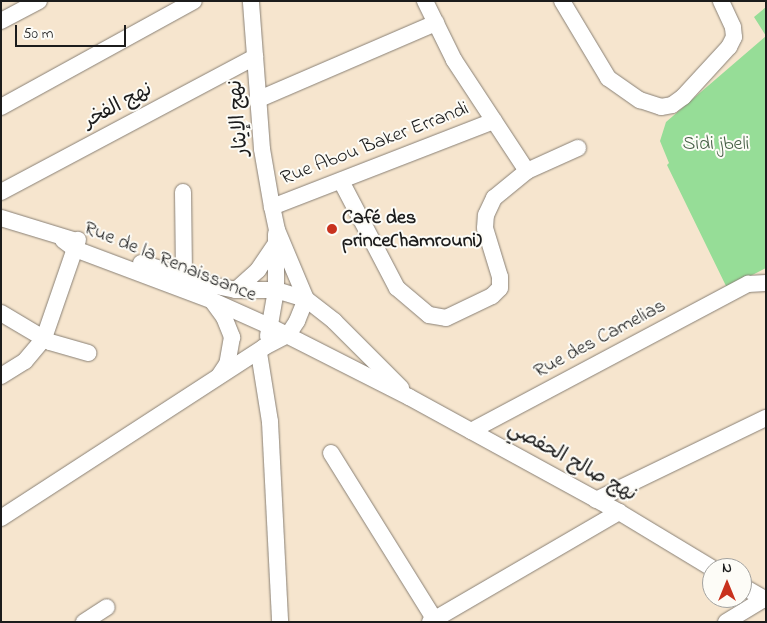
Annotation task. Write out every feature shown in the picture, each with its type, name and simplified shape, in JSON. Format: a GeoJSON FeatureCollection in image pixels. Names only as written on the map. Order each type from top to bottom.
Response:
{"type":"FeatureCollection","features":[{"type":"Feature","properties":{"kind":"street"},"geometry":{"type":"LineString","coordinates":[[1,21],[39,1]]}},
{"type":"Feature","properties":{"kind":"street"},"geometry":{"type":"LineString","coordinates":[[1,107],[194,1]]}},
{"type":"Feature","properties":{"kind":"street","name":"نهج الإيثار"},"geometry":{"type":"LineString","coordinates":[[251,1],[257,100],[276,237]]}},
{"type":"Feature","properties":{"kind":"street"},"geometry":{"type":"LineString","coordinates":[[425,1],[454,60],[527,171]]}},
{"type":"Feature","properties":{"kind":"street"},"geometry":{"type":"LineString","coordinates":[[564,2],[608,78],[640,100],[661,107],[672,106],[683,97],[732,41],[733,27],[721,1]]}},
{"type":"Feature","properties":{"kind":"street"},"geometry":{"type":"LineString","coordinates":[[257,100],[436,23]]}},
{"type":"Feature","properties":{"kind":"street","name":"نهج الفخر"},"geometry":{"type":"LineString","coordinates":[[1,192],[255,57]]}},
{"type":"Feature","properties":{"kind":"street","name":"Rue Abou Baker Errandi"},"geometry":{"type":"LineString","coordinates":[[272,207],[494,121]]}},
{"type":"Feature","properties":{"kind":"street"},"geometry":{"type":"LineString","coordinates":[[341,181],[397,288],[412,304],[437,318],[458,313],[500,288],[500,277],[487,239],[486,215],[494,198],[527,171],[578,148]]}},
{"type":"Feature","properties":{"kind":"street"},"geometry":{"type":"LineString","coordinates":[[183,192],[184,278]]}},
{"type":"Feature","properties":{"kind":"street"},"geometry":{"type":"LineString","coordinates":[[1,218],[72,243],[44,338],[25,361],[1,376]]}},
{"type":"Feature","properties":{"kind":"street"},"geometry":{"type":"LineString","coordinates":[[276,237],[276,290],[271,327],[261,350],[270,422],[280,622]]}},
{"type":"Feature","properties":{"kind":"street"},"geometry":{"type":"LineString","coordinates":[[236,290],[258,270],[276,237]]}},
{"type":"Feature","properties":{"kind":"street"},"geometry":{"type":"LineString","coordinates":[[1,518],[261,350],[288,335],[306,299],[276,237]]}},
{"type":"Feature","properties":{"kind":"street","name":"Rue de la Renaissance"},"geometry":{"type":"LineString","coordinates":[[72,243],[184,278],[236,290],[276,290]]}},
{"type":"Feature","properties":{"kind":"street","name":"Rue de la Renaissance"},"geometry":{"type":"LineString","coordinates":[[72,243],[211,300],[271,327]]}},
{"type":"Feature","properties":{"kind":"street","name":"Rue des Camelias"},"geometry":{"type":"LineString","coordinates":[[471,430],[748,284],[766,283]]}},
{"type":"Feature","properties":{"kind":"street","name":"نهج صالح الحفصي"},"geometry":{"type":"LineString","coordinates":[[276,290],[306,299],[334,321],[409,397]]}},
{"type":"Feature","properties":{"kind":"street"},"geometry":{"type":"LineString","coordinates":[[211,300],[224,317],[232,337],[227,364],[216,380]]}},
{"type":"Feature","properties":{"kind":"street"},"geometry":{"type":"LineString","coordinates":[[1,313],[44,338],[88,353]]}},
{"type":"Feature","properties":{"kind":"street","name":"نهج صالح الحفصي"},"geometry":{"type":"LineString","coordinates":[[271,327],[471,430],[619,512],[702,562]]}},
{"type":"Feature","properties":{"kind":"street"},"geometry":{"type":"LineString","coordinates":[[596,500],[766,418]]}},
{"type":"Feature","properties":{"kind":"street"},"geometry":{"type":"LineString","coordinates":[[331,453],[434,621],[619,512]]}},
{"type":"Feature","properties":{"kind":"street"},"geometry":{"type":"LineString","coordinates":[[726,622],[765,600],[752,592]]}},
{"type":"Feature","properties":{"kind":"street"},"geometry":{"type":"LineString","coordinates":[[84,622],[106,607]]}},
{"type":"Feature","properties":{"kind":"green space"},"geometry":{"type":"Polygon","coordinates":[[[766,7],[766,36],[754,17],[766,7]]]}},
{"type":"Feature","properties":{"kind":"green space","name":"Sidi jbeli"},"geometry":{"type":"Polygon","coordinates":[[[766,36],[766,268],[727,288],[667,165],[669,163],[660,141],[666,122],[766,36]]]}},
{"type":"Feature","properties":{"kind":"place","name":"Café des prince(hamrouni)"},"geometry":{"type":"Point","coordinates":[332,229]}}]}
